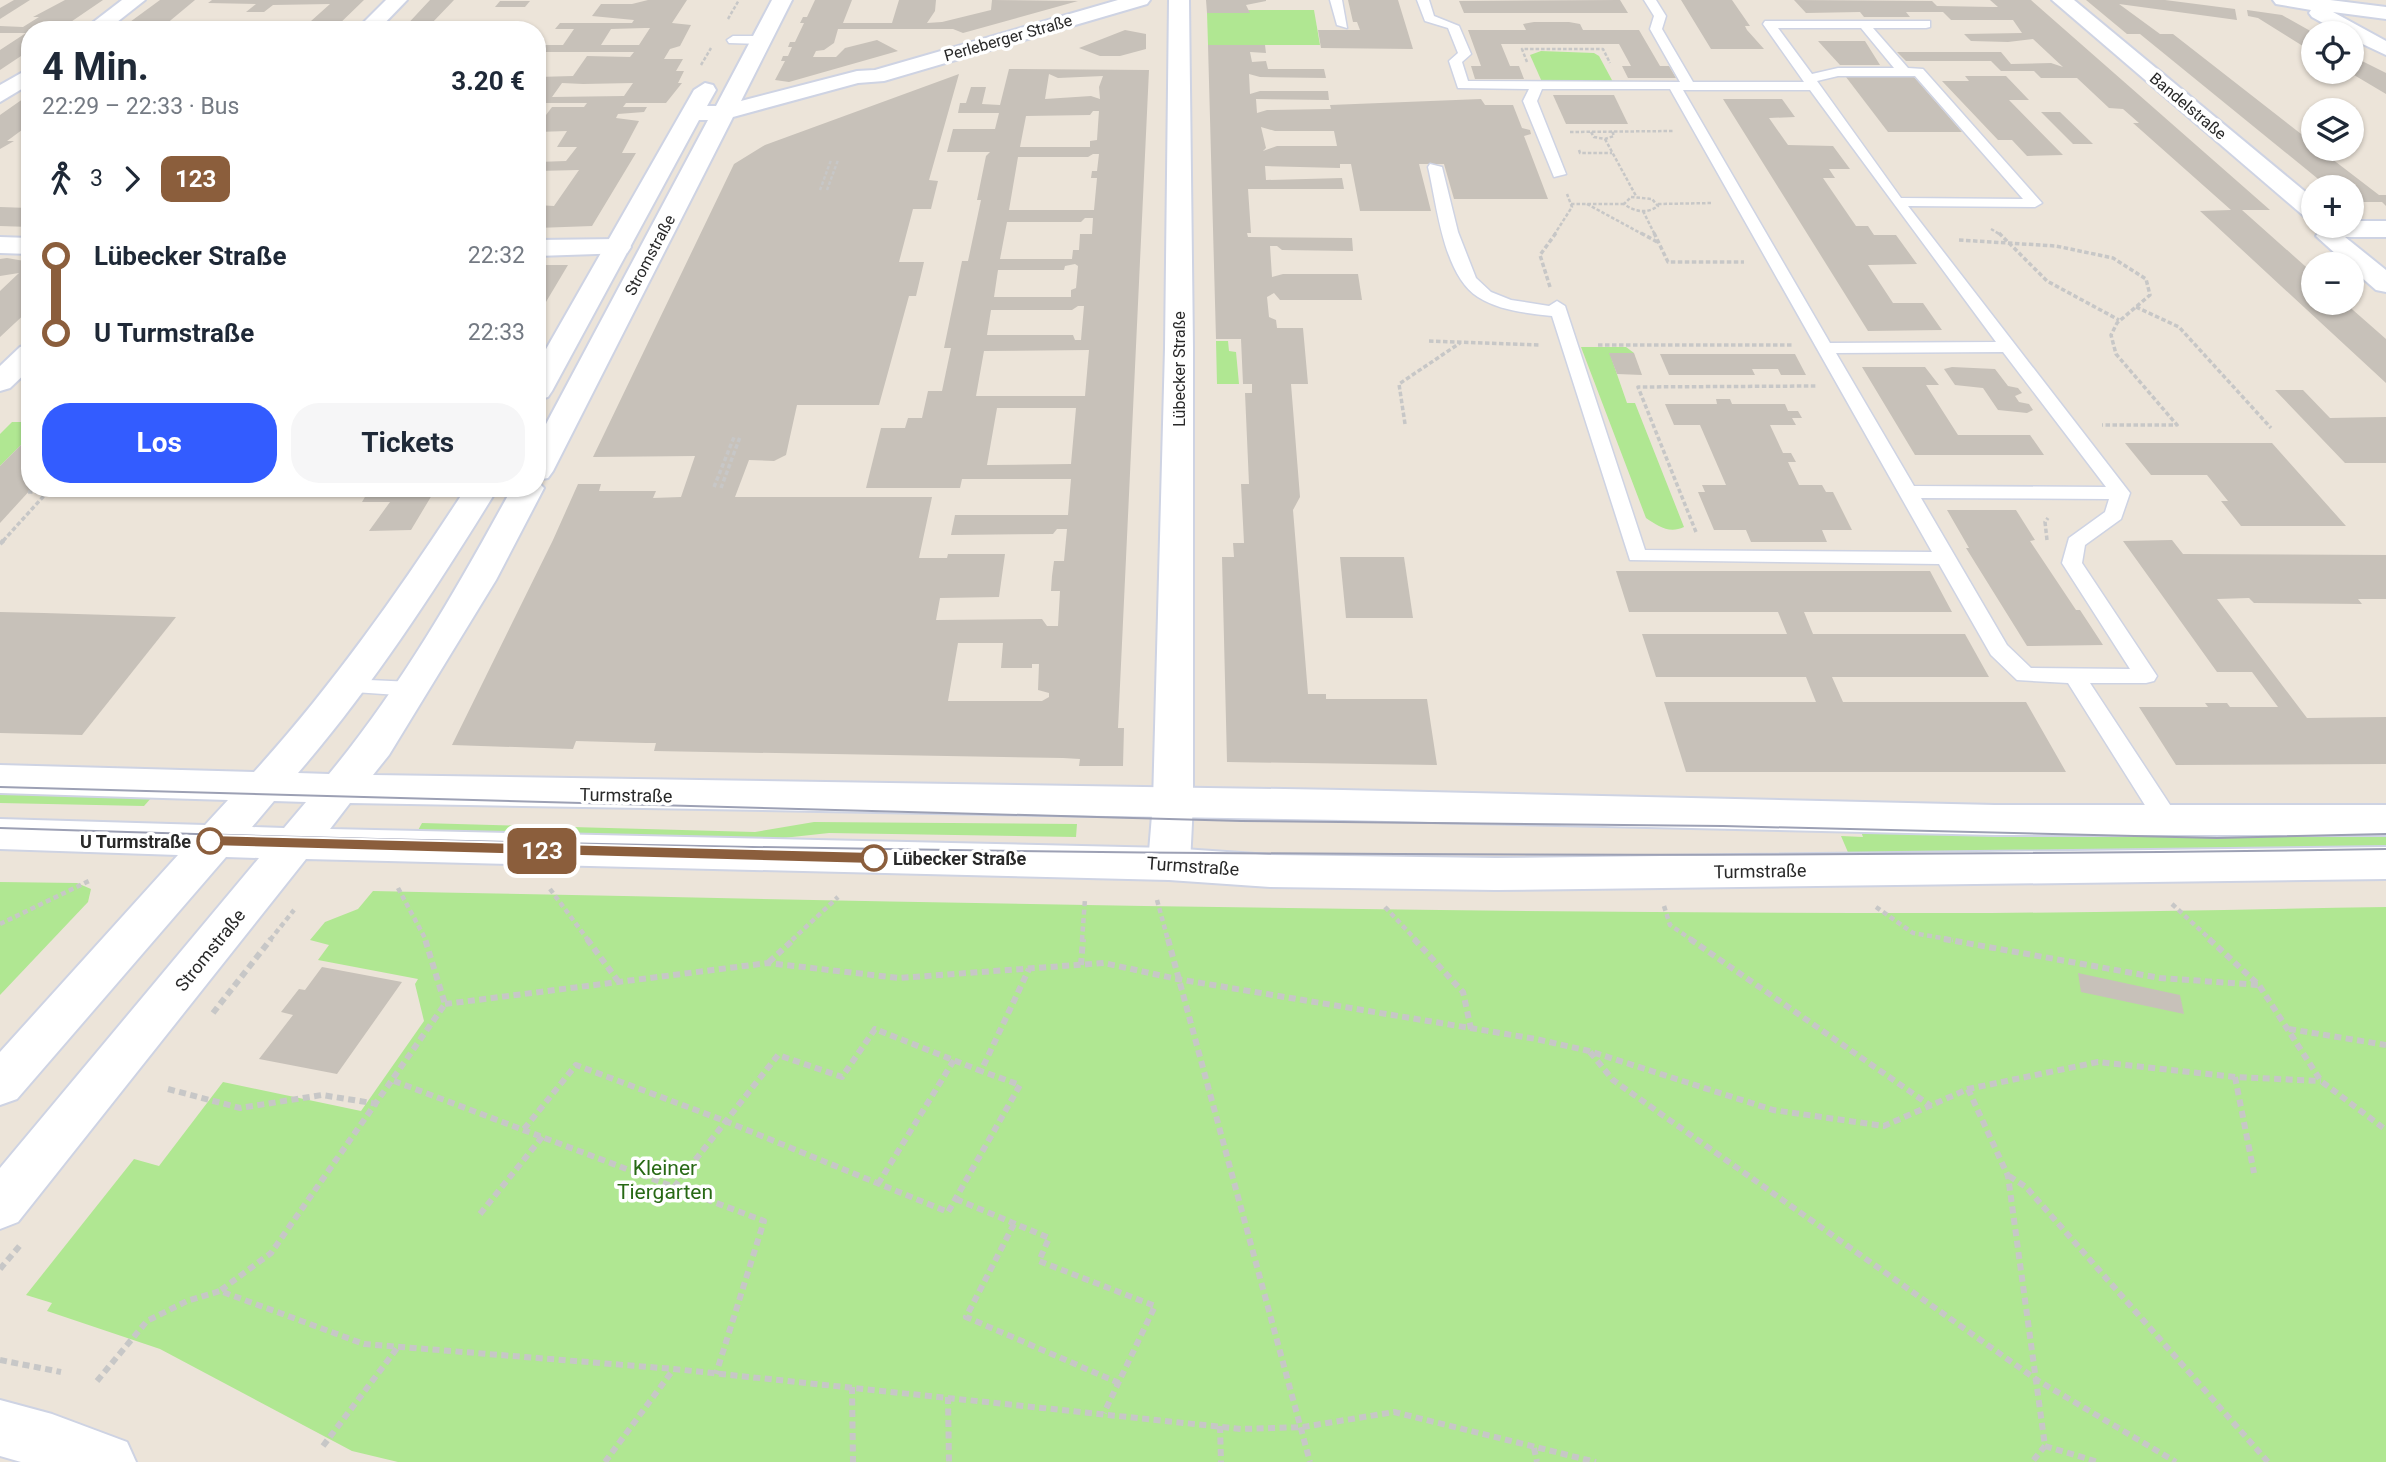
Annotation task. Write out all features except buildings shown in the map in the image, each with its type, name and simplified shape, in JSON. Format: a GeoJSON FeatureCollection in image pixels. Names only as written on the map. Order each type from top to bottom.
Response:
{"type":"FeatureCollection","features":[{"type":"Feature","properties":{"kind":"main road"},"geometry":{"type":"LineString","coordinates":[[106,21],[135,0]]}},
{"type":"Feature","properties":{"kind":"main road"},"geometry":{"type":"LineString","coordinates":[[375,21],[397,0]]}},
{"type":"Feature","properties":{"kind":"main road","name":"Stromstraße"},"geometry":{"type":"LineString","coordinates":[[546,375],[618,247],[761,40],[782,0]]}},
{"type":"Feature","properties":{"kind":"main road","name":"Perleberger Straße"},"geometry":{"type":"LineString","coordinates":[[704,121],[870,82],[876,75],[1140,0]]}},
{"type":"Feature","properties":{"kind":"main road","name":"Lübecker Straße"},"geometry":{"type":"LineString","coordinates":[[1163,882],[1173,803],[1180,348],[1179,0]]}},
{"type":"Feature","properties":{"kind":"main road","name":"Bandelstraße"},"geometry":{"type":"LineString","coordinates":[[2062,0],[2301,201]]}},
{"type":"Feature","properties":{"kind":"main road"},"geometry":{"type":"LineString","coordinates":[[2293,1],[2386,13]]}},
{"type":"Feature","properties":{"kind":"main road"},"geometry":{"type":"LineString","coordinates":[[2293,1],[2386,49]]}},
{"type":"Feature","properties":{"kind":"main road"},"geometry":{"type":"LineString","coordinates":[[729,47],[744,20]]}},
{"type":"Feature","properties":{"kind":"main road","name":"Stromstraße"},"geometry":{"type":"LineString","coordinates":[[546,452],[704,121],[714,74]]}},
{"type":"Feature","properties":{"kind":"main road"},"geometry":{"type":"LineString","coordinates":[[0,95],[21,80]]}},
{"type":"Feature","properties":{"kind":"main road"},"geometry":{"type":"LineString","coordinates":[[2364,228],[2386,229]]}},
{"type":"Feature","properties":{"kind":"main road"},"geometry":{"type":"LineString","coordinates":[[2331,238],[2386,284]]}},
{"type":"Feature","properties":{"kind":"main road"},"geometry":{"type":"LineString","coordinates":[[0,245],[21,246]]}},
{"type":"Feature","properties":{"kind":"main road"},"geometry":{"type":"LineString","coordinates":[[546,247],[618,247]]}},
{"type":"Feature","properties":{"kind":"main road"},"geometry":{"type":"LineString","coordinates":[[0,382],[21,362]]}},
{"type":"Feature","properties":{"kind":"main road"},"geometry":{"type":"LineString","coordinates":[[0,1085],[306,741],[412,599],[476,497]]}},
{"type":"Feature","properties":{"kind":"main road","name":"Stromstraße"},"geometry":{"type":"LineString","coordinates":[[0,1206],[341,789],[413,690],[479,580],[523,497]]}},
{"type":"Feature","properties":{"kind":"main road","name":"Turmstraße"},"geometry":{"type":"LineString","coordinates":[[0,779],[262,788],[2169,823],[2386,820]]}},
{"type":"Feature","properties":{"kind":"main road","name":"Turmstraße"},"geometry":{"type":"LineString","coordinates":[[0,834],[297,844],[1163,882],[1270,871],[1521,873],[2386,863]]}},
{"type":"Feature","properties":{"kind":"main road"},"geometry":{"type":"LineString","coordinates":[[0,1428],[52,1442],[107,1462]]}},
{"type":"Feature","properties":{"kind":"lane"},"geometry":{"type":"LineString","coordinates":[[1336,0],[1343,25]]}},
{"type":"Feature","properties":{"kind":"lane"},"geometry":{"type":"LineString","coordinates":[[1423,0],[1429,18],[1453,26],[1465,54],[1455,61],[1463,85],[1682,86],[1810,83],[1838,72],[1919,72],[2035,203],[1897,202]]}},
{"type":"Feature","properties":{"kind":"lane"},"geometry":{"type":"LineString","coordinates":[[1650,0],[1660,16],[1656,29],[1701,131],[1999,650],[2025,675],[2146,676],[2072,563],[2076,542],[2114,515],[2120,493]]}},
{"type":"Feature","properties":{"kind":"lane"},"geometry":{"type":"LineString","coordinates":[[1926,24],[1769,24],[1897,202],[2120,493]]}},
{"type":"Feature","properties":{"kind":"lane"},"geometry":{"type":"LineString","coordinates":[[1864,24],[1904,72]]}},
{"type":"Feature","properties":{"kind":"lane"},"geometry":{"type":"LineString","coordinates":[[729,47],[761,40]]}},
{"type":"Feature","properties":{"kind":"lane"},"geometry":{"type":"LineString","coordinates":[[1537,85],[1530,101],[1559,174]]}},
{"type":"Feature","properties":{"kind":"lane"},"geometry":{"type":"LineString","coordinates":[[1435,167],[1464,272],[1476,289],[1505,303],[1558,309],[1637,556],[1946,558]]}},
{"type":"Feature","properties":{"kind":"lane"},"geometry":{"type":"LineString","coordinates":[[1825,348],[2008,347]]}},
{"type":"Feature","properties":{"kind":"lane"},"geometry":{"type":"LineString","coordinates":[[1908,492],[2120,493]]}},
{"type":"Feature","properties":{"kind":"lane"},"geometry":{"type":"LineString","coordinates":[[2074,675],[2169,823]]}},
{"type":"Feature","properties":{"kind":"lane"},"geometry":{"type":"LineString","coordinates":[[347,686],[413,690]]}},
{"type":"Feature","properties":{"kind":"path"},"geometry":{"type":"LineString","coordinates":[[1537,85],[1522,49],[1603,49],[1622,86]]}},
{"type":"Feature","properties":{"kind":"path"},"geometry":{"type":"LineString","coordinates":[[1591,132],[1594,137],[1605,139],[1615,136],[1612,131]]}},
{"type":"Feature","properties":{"kind":"path"},"geometry":{"type":"LineString","coordinates":[[1542,132],[1701,131]]}},
{"type":"Feature","properties":{"kind":"path"},"geometry":{"type":"LineString","coordinates":[[1605,139],[1636,196]]}},
{"type":"Feature","properties":{"kind":"path"},"geometry":{"type":"LineString","coordinates":[[820,190],[831,160]]}},
{"type":"Feature","properties":{"kind":"path"},"geometry":{"type":"LineString","coordinates":[[827,190],[838,160]]}},
{"type":"Feature","properties":{"kind":"path"},"geometry":{"type":"LineString","coordinates":[[1558,309],[1540,255],[1547,241],[1561,231],[1571,204],[1559,174]]}},
{"type":"Feature","properties":{"kind":"path"},"geometry":{"type":"LineString","coordinates":[[1624,204],[1628,198],[1636,196],[1647,197],[1658,204],[1742,203]]}},
{"type":"Feature","properties":{"kind":"path"},"geometry":{"type":"LineString","coordinates":[[1571,204],[1624,204],[1643,211],[1657,209],[1658,204]]}},
{"type":"Feature","properties":{"kind":"path"},"geometry":{"type":"LineString","coordinates":[[1587,204],[1659,244]]}},
{"type":"Feature","properties":{"kind":"path"},"geometry":{"type":"LineString","coordinates":[[1643,211],[1668,262],[1744,261],[1750,272]]}},
{"type":"Feature","properties":{"kind":"path"},"geometry":{"type":"LineString","coordinates":[[1991,229],[2001,233],[2040,276],[2087,306],[2120,320]]}},
{"type":"Feature","properties":{"kind":"path"},"geometry":{"type":"LineString","coordinates":[[1926,240],[2007,241],[2056,246],[2113,258],[2146,279],[2150,295],[2120,320],[2111,335],[2116,354],[2177,425],[2086,425],[2079,439]]}},
{"type":"Feature","properties":{"kind":"path"},"geometry":{"type":"LineString","coordinates":[[2136,307],[2179,327],[2271,428]]}},
{"type":"Feature","properties":{"kind":"path"},"geometry":{"type":"LineString","coordinates":[[1429,341],[1570,345],[1802,345],[1792,337]]}},
{"type":"Feature","properties":{"kind":"path"},"geometry":{"type":"LineString","coordinates":[[1405,424],[1399,384],[1461,342]]}},
{"type":"Feature","properties":{"kind":"path"},"geometry":{"type":"LineString","coordinates":[[1705,556],[1638,387],[1847,386]]}},
{"type":"Feature","properties":{"kind":"path"},"geometry":{"type":"LineString","coordinates":[[714,487],[734,437]]}},
{"type":"Feature","properties":{"kind":"path"},"geometry":{"type":"LineString","coordinates":[[721,488],[740,437]]}},
{"type":"Feature","properties":{"kind":"path"},"geometry":{"type":"LineString","coordinates":[[2067,492],[2045,522],[2047,548],[2072,563]]}},
{"type":"Feature","properties":{"kind":"path"},"geometry":{"type":"LineString","coordinates":[[0,544],[44,497]]}},
{"type":"Feature","properties":{"kind":"path"},"geometry":{"type":"LineString","coordinates":[[0,925],[91,880]]}},
{"type":"Feature","properties":{"kind":"path"},"geometry":{"type":"LineString","coordinates":[[1163,882],[1177,979],[1303,1427],[1310,1462]]}},
{"type":"Feature","properties":{"kind":"path"},"geometry":{"type":"LineString","coordinates":[[97,1381],[118,1352],[147,1321],[187,1301],[220,1291],[271,1253],[378,1104],[445,1004],[441,975],[424,931],[398,888]]}},
{"type":"Feature","properties":{"kind":"path"},"geometry":{"type":"LineString","coordinates":[[550,889],[619,982]]}},
{"type":"Feature","properties":{"kind":"path"},"geometry":{"type":"LineString","coordinates":[[768,963],[838,897]]}},
{"type":"Feature","properties":{"kind":"path"},"geometry":{"type":"LineString","coordinates":[[1081,965],[1085,899]]}},
{"type":"Feature","properties":{"kind":"path"},"geometry":{"type":"LineString","coordinates":[[1381,902],[1463,992],[1471,1029]]}},
{"type":"Feature","properties":{"kind":"path"},"geometry":{"type":"LineString","coordinates":[[1664,904],[1670,925],[1932,1107]]}},
{"type":"Feature","properties":{"kind":"path"},"geometry":{"type":"LineString","coordinates":[[2172,904],[2259,985],[2321,1081],[2386,1130]]}},
{"type":"Feature","properties":{"kind":"path"},"geometry":{"type":"LineString","coordinates":[[1876,906],[1913,933],[2160,978],[2259,985]]}},
{"type":"Feature","properties":{"kind":"path"},"geometry":{"type":"LineString","coordinates":[[445,1004],[768,963],[899,978],[1104,963],[1177,979],[1536,1039],[1589,1051],[1773,1110],[1884,1126],[1968,1089],[2098,1062],[2235,1077],[2321,1081]]}},
{"type":"Feature","properties":{"kind":"path"},"geometry":{"type":"LineString","coordinates":[[981,1071],[1030,969]]}},
{"type":"Feature","properties":{"kind":"path"},"geometry":{"type":"LineString","coordinates":[[524,1129],[576,1065],[725,1121],[948,1212],[1020,1085],[875,1029],[842,1077],[778,1055],[725,1121],[674,1187]]}},
{"type":"Feature","properties":{"kind":"path"},"geometry":{"type":"LineString","coordinates":[[2288,1029],[2386,1045]]}},
{"type":"Feature","properties":{"kind":"path"},"geometry":{"type":"LineString","coordinates":[[1589,1051],[1614,1080],[2037,1380],[2176,1462]]}},
{"type":"Feature","properties":{"kind":"path"},"geometry":{"type":"LineString","coordinates":[[878,1184],[954,1060]]}},
{"type":"Feature","properties":{"kind":"path"},"geometry":{"type":"LineString","coordinates":[[2235,1077],[2254,1173]]}},
{"type":"Feature","properties":{"kind":"path"},"geometry":{"type":"LineString","coordinates":[[394,1081],[764,1221],[716,1374]]}},
{"type":"Feature","properties":{"kind":"path"},"geometry":{"type":"LineString","coordinates":[[168,1089],[240,1108],[322,1096],[378,1104]]}},
{"type":"Feature","properties":{"kind":"path"},"geometry":{"type":"LineString","coordinates":[[1968,1089],[2008,1176],[2045,1446],[2032,1462]]}},
{"type":"Feature","properties":{"kind":"path"},"geometry":{"type":"LineString","coordinates":[[480,1214],[543,1136]]}},
{"type":"Feature","properties":{"kind":"path"},"geometry":{"type":"LineString","coordinates":[[2008,1176],[2026,1187],[2268,1462]]}},
{"type":"Feature","properties":{"kind":"path"},"geometry":{"type":"LineString","coordinates":[[956,1199],[1049,1238],[1039,1261],[1155,1306],[1104,1413]]}},
{"type":"Feature","properties":{"kind":"path"},"geometry":{"type":"LineString","coordinates":[[1014,1224],[966,1317],[1119,1383]]}},
{"type":"Feature","properties":{"kind":"path"},"geometry":{"type":"LineString","coordinates":[[220,1291],[364,1344],[674,1369],[1241,1429],[1303,1427],[1394,1412],[1596,1462]]}},
{"type":"Feature","properties":{"kind":"path"},"geometry":{"type":"LineString","coordinates":[[323,1446],[398,1346]]}},
{"type":"Feature","properties":{"kind":"path"},"geometry":{"type":"LineString","coordinates":[[0,1360],[61,1372]]}},
{"type":"Feature","properties":{"kind":"path"},"geometry":{"type":"LineString","coordinates":[[605,1462],[674,1369]]}},
{"type":"Feature","properties":{"kind":"path"},"geometry":{"type":"LineString","coordinates":[[852,1387],[853,1462]]}},
{"type":"Feature","properties":{"kind":"path"},"geometry":{"type":"LineString","coordinates":[[948,1397],[949,1462]]}},
{"type":"Feature","properties":{"kind":"path"},"geometry":{"type":"LineString","coordinates":[[1220,1426],[1221,1462]]}},
{"type":"Feature","properties":{"kind":"path"},"geometry":{"type":"LineString","coordinates":[[2045,1446],[2098,1462]]}},
{"type":"Feature","properties":{"kind":"path"},"geometry":{"type":"LineString","coordinates":[[1534,1448],[1537,1462]]}},
{"type":"Feature","properties":{"kind":"green space"},"geometry":{"type":"Polygon","coordinates":[[[1314,10],[1320,45],[1208,45],[1207,13],[1314,10]]]}},
{"type":"Feature","properties":{"kind":"green space"},"geometry":{"type":"Polygon","coordinates":[[[1541,51],[1594,53],[1599,56],[1613,82],[1542,82],[1530,55],[1541,51]]]}},
{"type":"Feature","properties":{"kind":"green space"},"geometry":{"type":"Polygon","coordinates":[[[1216,341],[1228,341],[1229,351],[1236,352],[1239,384],[1217,384],[1216,341]]]}},
{"type":"Feature","properties":{"kind":"green space"},"geometry":{"type":"Polygon","coordinates":[[[1581,347],[1626,347],[1634,353],[1610,354],[1627,403],[1635,403],[1684,527],[1669,529],[1646,518],[1581,347]]]}},
{"type":"Feature","properties":{"kind":"green space"},"geometry":{"type":"Polygon","coordinates":[[[12,422],[21,422],[21,445],[0,466],[0,434],[12,422]]]}},
{"type":"Feature","properties":{"kind":"green space"},"geometry":{"type":"Polygon","coordinates":[[[0,793],[152,797],[144,806],[0,803],[0,793]]]}},
{"type":"Feature","properties":{"kind":"green space"},"geometry":{"type":"Polygon","coordinates":[[[814,822],[1077,824],[1076,837],[829,833],[756,841],[416,834],[422,823],[755,832],[814,822]]]}},
{"type":"Feature","properties":{"kind":"green space"},"geometry":{"type":"Polygon","coordinates":[[[1858,823],[2386,828],[2386,856],[1853,864],[1841,836],[1863,837],[1858,823]]]}},
{"type":"Feature","properties":{"kind":"green space"},"geometry":{"type":"Polygon","coordinates":[[[0,882],[77,883],[91,889],[88,902],[0,995],[0,882]]]}},
{"type":"Feature","properties":{"kind":"green space","name":"Kleiner Tiergarten"},"geometry":{"type":"Polygon","coordinates":[[[373,891],[1587,912],[1991,913],[2386,907],[2386,1462],[398,1462],[352,1451],[160,1349],[47,1311],[52,1303],[26,1295],[134,1159],[159,1166],[223,1082],[361,1111],[424,1021],[415,984],[418,979],[318,960],[329,945],[310,940],[325,922],[358,909],[373,891]]]}},
{"type":"Feature","properties":{"kind":"tram line"},"geometry":{"type":"LineString","coordinates":[[0,787],[1241,821],[1723,826],[2217,838],[2386,834]]}},
{"type":"Feature","properties":{"kind":"tram line"},"geometry":{"type":"LineString","coordinates":[[0,828],[596,844],[1193,853],[2088,853],[2386,849]]}},
{"type":"Feature","properties":{"kind":"bus line","name":"123"},"geometry":{"type":"LineString","coordinates":[[210,841],[874,858]]}},
{"type":"Feature","properties":{"kind":"place","name":"U Turmstraße"},"geometry":{"type":"Point","coordinates":[210,841]}},
{"type":"Feature","properties":{"kind":"place","name":"Lübecker Straße"},"geometry":{"type":"Point","coordinates":[874,858]}}]}
